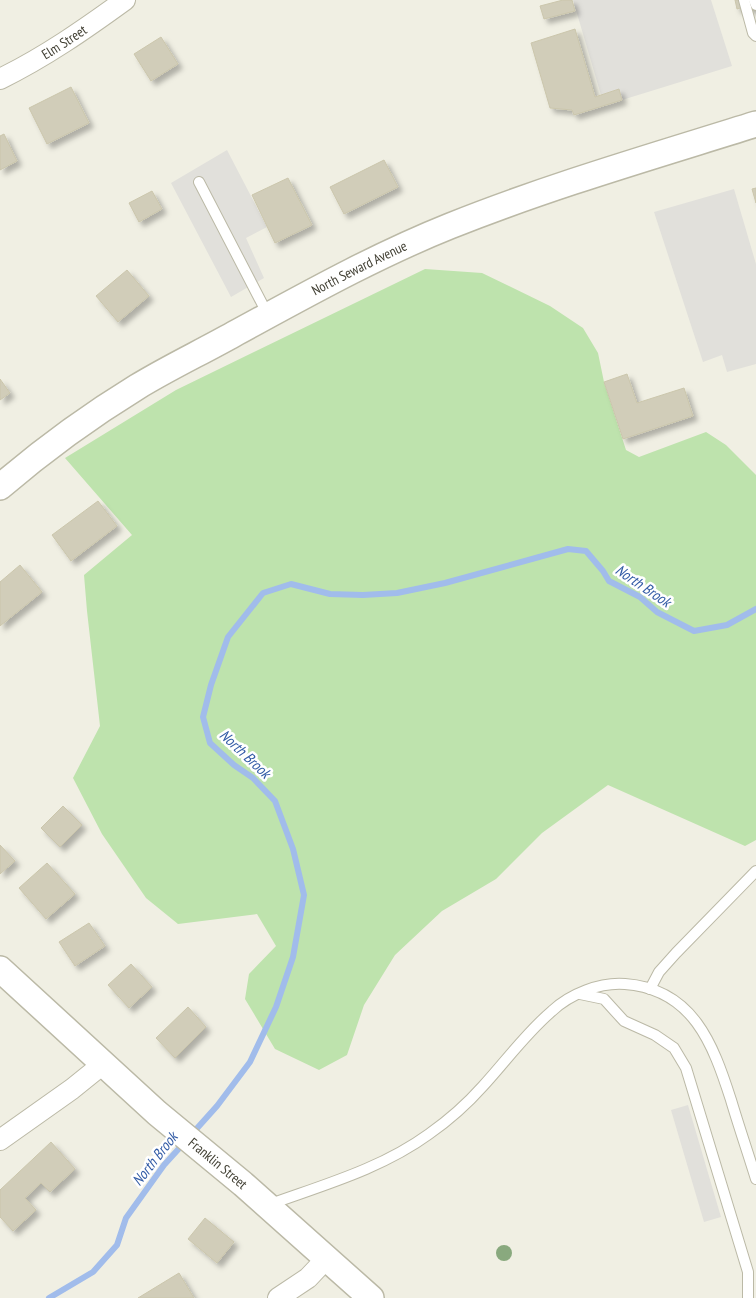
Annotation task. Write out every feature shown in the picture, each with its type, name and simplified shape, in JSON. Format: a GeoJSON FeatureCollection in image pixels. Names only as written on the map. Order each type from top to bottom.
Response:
{"type":"FeatureCollection","features":[{"type":"Feature","properties":{"kind":"street","name":"Elm Street"},"geometry":{"type":"LineString","coordinates":[[0,79],[57,48],[126,0]]}},
{"type":"Feature","properties":{"kind":"street","name":"North Seward Avenue"},"geometry":{"type":"LineString","coordinates":[[0,487],[42,451],[88,418],[139,386],[390,253],[449,226],[552,189],[756,124]]}},
{"type":"Feature","properties":{"kind":"street","name":"Franklin Street"},"geometry":{"type":"LineString","coordinates":[[0,969],[157,1113],[267,1205],[370,1298]]}},
{"type":"Feature","properties":{"kind":"street"},"geometry":{"type":"LineString","coordinates":[[0,1140],[72,1089],[103,1064]]}},
{"type":"Feature","properties":{"kind":"street"},"geometry":{"type":"LineString","coordinates":[[278,1298],[308,1278],[326,1259]]}},
{"type":"Feature","properties":{"kind":"lane"},"geometry":{"type":"LineString","coordinates":[[744,0],[753,33],[756,36]]}},
{"type":"Feature","properties":{"kind":"lane"},"geometry":{"type":"LineString","coordinates":[[754,0],[756,5]]}},
{"type":"Feature","properties":{"kind":"lane"},"geometry":{"type":"LineString","coordinates":[[199,182],[269,316]]}},
{"type":"Feature","properties":{"kind":"lane"},"geometry":{"type":"LineString","coordinates":[[650,989],[659,972],[676,953],[756,871]]}},
{"type":"Feature","properties":{"kind":"lane"},"geometry":{"type":"LineString","coordinates":[[267,1205],[381,1163],[408,1149],[458,1111],[483,1087],[532,1030],[553,1009],[579,994],[600,986],[615,984],[634,985],[667,996],[679,1003],[692,1016],[710,1044],[721,1069],[756,1180]]}},
{"type":"Feature","properties":{"kind":"lane"},"geometry":{"type":"LineString","coordinates":[[579,994],[604,998],[624,1021],[655,1035],[674,1048],[686,1068],[748,1272],[748,1298]]}},
{"type":"Feature","properties":{"kind":"green space"},"geometry":{"type":"Polygon","coordinates":[[[425,269],[482,273],[550,306],[583,328],[598,353],[604,382],[626,450],[639,457],[706,432],[726,445],[756,475],[756,840],[745,846],[608,785],[542,833],[496,879],[442,911],[395,955],[364,1005],[347,1055],[319,1070],[275,1049],[245,999],[249,974],[276,946],[257,914],[178,924],[146,898],[102,834],[73,778],[100,726],[84,575],[132,535],[65,458],[176,390],[425,269]]]}},
{"type":"Feature","properties":{"kind":"shaded area"},"geometry":{"type":"Polygon","coordinates":[[[573,0],[711,0],[732,66],[622,100],[619,89],[601,95],[573,0]]]}},
{"type":"Feature","properties":{"kind":"shaded area"},"geometry":{"type":"Polygon","coordinates":[[[227,150],[267,227],[246,238],[264,278],[231,297],[171,183],[227,150]]]}},
{"type":"Feature","properties":{"kind":"shaded area"},"geometry":{"type":"Polygon","coordinates":[[[734,189],[756,264],[756,364],[727,372],[722,355],[703,362],[654,212],[734,189]]]}},
{"type":"Feature","properties":{"kind":"shaded area"},"geometry":{"type":"Polygon","coordinates":[[[688,1105],[721,1217],[704,1222],[671,1110],[688,1105]]]}},
{"type":"Feature","properties":{"kind":"building"},"geometry":{"type":"Polygon","coordinates":[[[563,0],[572,0],[575,11],[544,19],[540,6],[563,0]]]}},
{"type":"Feature","properties":{"kind":"building"},"geometry":{"type":"Polygon","coordinates":[[[735,0],[756,0],[756,8],[749,10],[748,6],[737,9],[735,0]]]}},
{"type":"Feature","properties":{"kind":"building"},"geometry":{"type":"Polygon","coordinates":[[[575,29],[595,97],[619,89],[622,100],[574,115],[572,110],[550,108],[531,43],[575,29]]]}},
{"type":"Feature","properties":{"kind":"building"},"geometry":{"type":"Polygon","coordinates":[[[161,37],[178,64],[151,81],[134,54],[161,37]]]}},
{"type":"Feature","properties":{"kind":"building"},"geometry":{"type":"Polygon","coordinates":[[[71,87],[89,123],[47,144],[29,108],[71,87]]]}},
{"type":"Feature","properties":{"kind":"building"},"geometry":{"type":"Polygon","coordinates":[[[4,134],[17,161],[0,170],[0,136],[4,134]]]}},
{"type":"Feature","properties":{"kind":"building"},"geometry":{"type":"Polygon","coordinates":[[[384,160],[398,187],[344,214],[330,187],[384,160]]]}},
{"type":"Feature","properties":{"kind":"building"},"geometry":{"type":"Polygon","coordinates":[[[288,178],[312,225],[275,243],[252,195],[288,178]]]}},
{"type":"Feature","properties":{"kind":"building"},"geometry":{"type":"Polygon","coordinates":[[[756,188],[756,203],[752,189],[756,188]]]}},
{"type":"Feature","properties":{"kind":"building"},"geometry":{"type":"Polygon","coordinates":[[[152,191],[162,209],[139,222],[129,203],[152,191]]]}},
{"type":"Feature","properties":{"kind":"building"},"geometry":{"type":"Polygon","coordinates":[[[127,270],[149,296],[118,322],[96,296],[127,270]]]}},
{"type":"Feature","properties":{"kind":"building"},"geometry":{"type":"Polygon","coordinates":[[[627,374],[637,403],[684,388],[693,416],[623,439],[604,382],[627,374]]]}},
{"type":"Feature","properties":{"kind":"building"},"geometry":{"type":"Polygon","coordinates":[[[0,379],[10,393],[0,400],[0,379]]]}},
{"type":"Feature","properties":{"kind":"building"},"geometry":{"type":"Polygon","coordinates":[[[98,501],[117,526],[71,561],[52,535],[98,501]]]}},
{"type":"Feature","properties":{"kind":"building"},"geometry":{"type":"Polygon","coordinates":[[[20,565],[42,592],[0,626],[0,582],[20,565]]]}},
{"type":"Feature","properties":{"kind":"building"},"geometry":{"type":"Polygon","coordinates":[[[63,806],[82,825],[60,847],[41,828],[63,806]]]}},
{"type":"Feature","properties":{"kind":"building"},"geometry":{"type":"Polygon","coordinates":[[[0,845],[15,861],[0,874],[0,845]]]}},
{"type":"Feature","properties":{"kind":"building"},"geometry":{"type":"Polygon","coordinates":[[[47,863],[75,894],[46,919],[19,888],[47,863]]]}},
{"type":"Feature","properties":{"kind":"building"},"geometry":{"type":"Polygon","coordinates":[[[89,923],[105,946],[75,966],[59,942],[89,923]]]}},
{"type":"Feature","properties":{"kind":"building"},"geometry":{"type":"Polygon","coordinates":[[[131,964],[152,987],[129,1008],[108,985],[131,964]]]}},
{"type":"Feature","properties":{"kind":"building"},"geometry":{"type":"Polygon","coordinates":[[[188,1007],[206,1027],[175,1058],[156,1038],[188,1007]]]}},
{"type":"Feature","properties":{"kind":"building"},"geometry":{"type":"Polygon","coordinates":[[[51,1142],[75,1169],[50,1192],[41,1183],[25,1198],[36,1210],[13,1231],[0,1217],[0,1190],[51,1142]]]}},
{"type":"Feature","properties":{"kind":"building"},"geometry":{"type":"Polygon","coordinates":[[[205,1218],[234,1242],[217,1263],[188,1239],[205,1218]]]}},
{"type":"Feature","properties":{"kind":"building"},"geometry":{"type":"Polygon","coordinates":[[[179,1273],[194,1298],[138,1298],[179,1273]]]}},
{"type":"Feature","properties":{"kind":"waterway","name":"North Brook"},"geometry":{"type":"LineString","coordinates":[[191,1135],[217,1106],[250,1062],[276,1007],[293,957],[304,895],[293,849],[275,801],[253,778],[234,765],[210,743],[203,717],[211,685],[228,637],[263,593],[291,584],[330,594],[397,593],[445,583],[568,549],[586,551],[609,581],[640,597],[657,612],[694,631],[727,625],[756,609]]}},
{"type":"Feature","properties":{"kind":"waterway","name":"North Brook"},"geometry":{"type":"LineString","coordinates":[[49,1298],[93,1272],[117,1245],[126,1218],[164,1165],[184,1143]]}}]}
